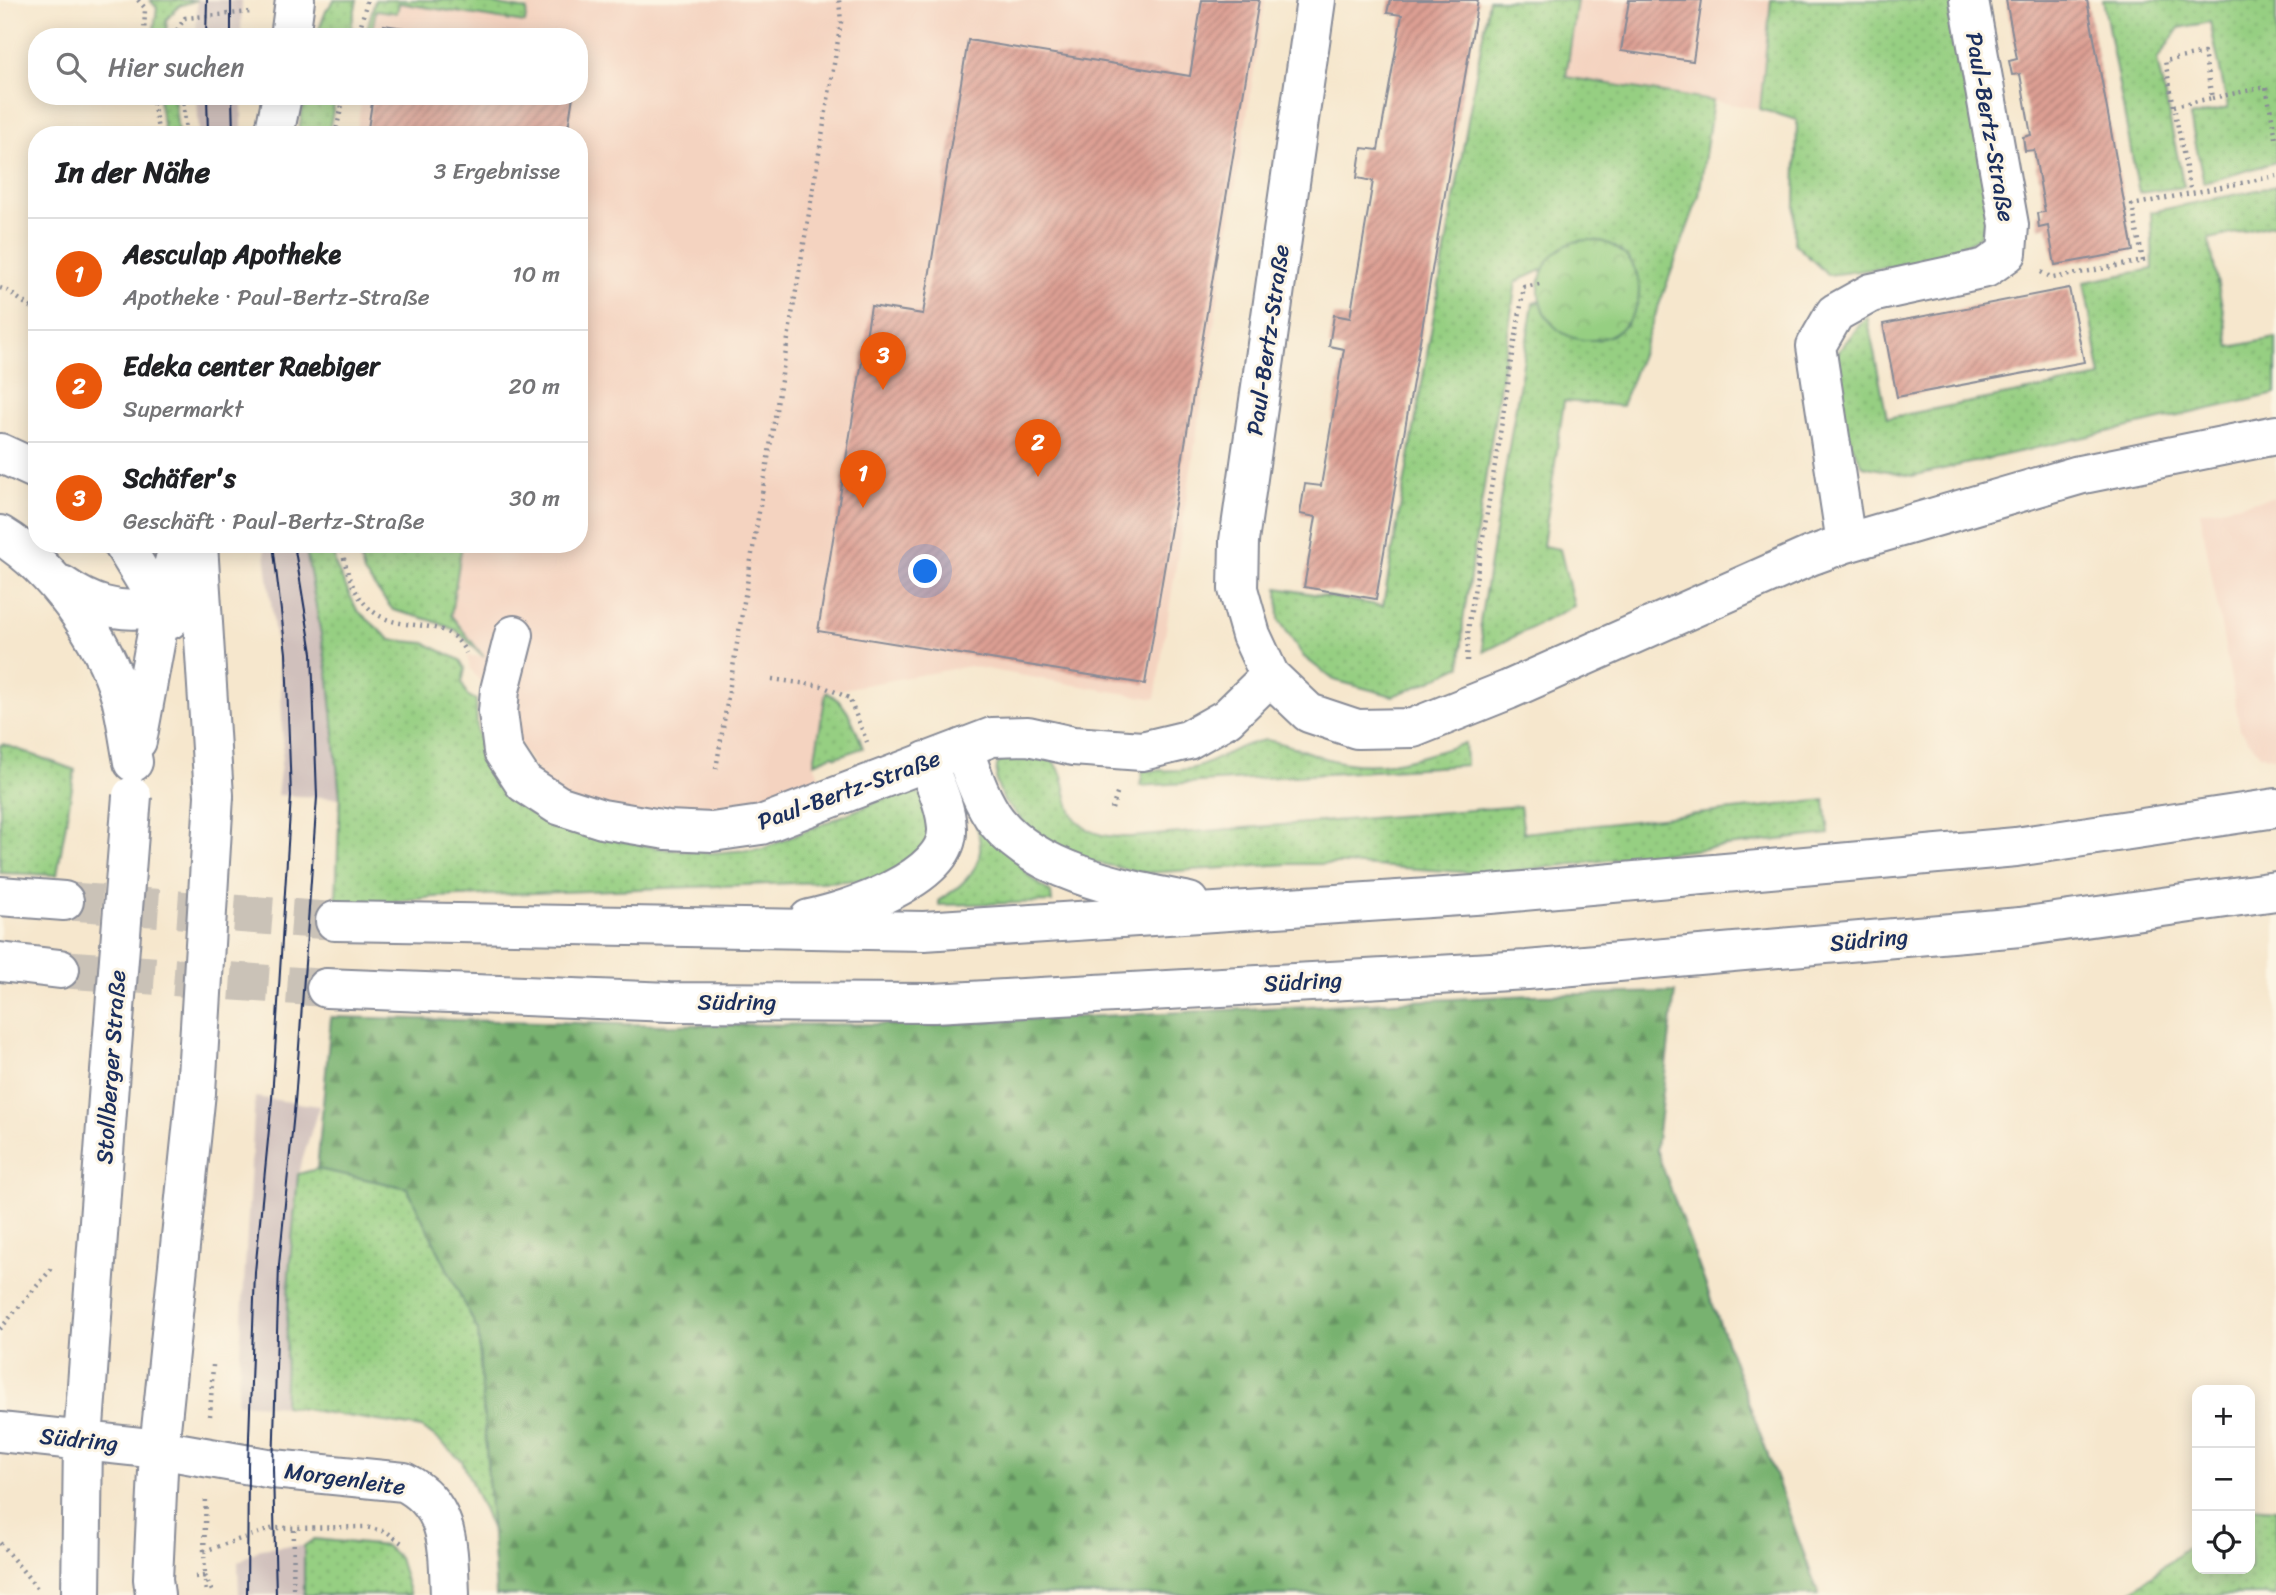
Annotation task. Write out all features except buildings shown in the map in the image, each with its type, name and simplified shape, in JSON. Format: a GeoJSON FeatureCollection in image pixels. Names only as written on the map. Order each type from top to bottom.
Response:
{"type":"FeatureCollection","features":[{"type":"Feature","properties":{"kind":"main road"},"geometry":{"type":"LineString","coordinates":[[291,28],[295,0]]}},
{"type":"Feature","properties":{"kind":"main road","name":"Paul-Bertz-Straße"},"geometry":{"type":"LineString","coordinates":[[1316,0],[1239,541],[1238,589],[1251,635],[1270,676],[1309,713],[1357,729],[1413,728],[1810,556],[1846,543],[2079,475],[2276,435]]}},
{"type":"Feature","properties":{"kind":"main road","name":"Paul-Bertz-Straße"},"geometry":{"type":"LineString","coordinates":[[1846,543],[1816,346],[1835,313],[1871,293],[1986,268],[2007,253],[2009,225],[1969,0]]}},
{"type":"Feature","properties":{"kind":"main road"},"geometry":{"type":"LineString","coordinates":[[276,126],[280,105]]}},
{"type":"Feature","properties":{"kind":"main road"},"geometry":{"type":"LineString","coordinates":[[0,440],[28,442]]}},
{"type":"Feature","properties":{"kind":"main road"},"geometry":{"type":"LineString","coordinates":[[0,453],[28,466]]}},
{"type":"Feature","properties":{"kind":"main road"},"geometry":{"type":"LineString","coordinates":[[0,535],[78,596],[105,608],[135,611],[162,606]]}},
{"type":"Feature","properties":{"kind":"main road"},"geometry":{"type":"LineString","coordinates":[[129,553],[162,606],[181,646],[198,695],[209,745]]}},
{"type":"Feature","properties":{"kind":"main road","name":"Stollberger Straße"},"geometry":{"type":"LineString","coordinates":[[80,1589],[83,1440],[132,779],[162,606],[192,553]]}},
{"type":"Feature","properties":{"kind":"main road","name":"Stollberger Straße"},"geometry":{"type":"LineString","coordinates":[[154,1587],[159,1449],[196,1092],[214,796],[209,745],[206,654],[192,553]]}},
{"type":"Feature","properties":{"kind":"main road"},"geometry":{"type":"LineString","coordinates":[[46,573],[77,610],[104,653],[121,698],[132,779]]}},
{"type":"Feature","properties":{"kind":"main road","name":"Paul-Bertz-Straße"},"geometry":{"type":"LineString","coordinates":[[514,635],[500,690],[498,712],[503,751],[524,783],[558,805],[602,819],[667,830],[712,832],[761,825],[992,737],[1028,736],[1073,746],[1142,751],[1188,740],[1227,718],[1270,676]]}},
{"type":"Feature","properties":{"kind":"main road"},"geometry":{"type":"LineString","coordinates":[[964,748],[986,806],[1011,836],[1028,850],[1050,862],[1115,885],[1179,900],[1246,911]]}},
{"type":"Feature","properties":{"kind":"main road"},"geometry":{"type":"LineString","coordinates":[[748,929],[829,915],[864,902],[906,881],[937,859],[944,848],[947,830],[940,798],[926,761]]}},
{"type":"Feature","properties":{"kind":"main road"},"geometry":{"type":"LineString","coordinates":[[335,921],[925,931],[1490,894],[2016,847],[2276,808]]}},
{"type":"Feature","properties":{"kind":"main road","name":"Südring"},"geometry":{"type":"LineString","coordinates":[[326,988],[670,1002],[934,1003],[1527,970],[2020,927],[2276,891]]}},
{"type":"Feature","properties":{"kind":"main road"},"geometry":{"type":"LineString","coordinates":[[0,895],[64,901]]}},
{"type":"Feature","properties":{"kind":"main road"},"geometry":{"type":"LineString","coordinates":[[0,962],[60,969]]}},
{"type":"Feature","properties":{"kind":"main road","name":"Südring"},"geometry":{"type":"LineString","coordinates":[[0,1432],[159,1449]]}},
{"type":"Feature","properties":{"kind":"main road","name":"Morgenleite"},"geometry":{"type":"LineString","coordinates":[[159,1449],[273,1469],[404,1482],[422,1491],[442,1524],[448,1544],[450,1595]]}},
{"type":"Feature","properties":{"kind":"path"},"geometry":{"type":"LineString","coordinates":[[138,0],[145,8],[144,28]]}},
{"type":"Feature","properties":{"kind":"path"},"geometry":{"type":"LineString","coordinates":[[360,28],[367,0]]}},
{"type":"Feature","properties":{"kind":"path"},"geometry":{"type":"LineString","coordinates":[[716,769],[841,22],[839,0]]}},
{"type":"Feature","properties":{"kind":"path"},"geometry":{"type":"LineString","coordinates":[[178,28],[185,18],[254,12]]}},
{"type":"Feature","properties":{"kind":"path"},"geometry":{"type":"LineString","coordinates":[[2191,193],[2165,61],[2204,54],[2212,98]]}},
{"type":"Feature","properties":{"kind":"path"},"geometry":{"type":"LineString","coordinates":[[2174,106],[2266,87],[2276,138]]}},
{"type":"Feature","properties":{"kind":"path"},"geometry":{"type":"LineString","coordinates":[[154,105],[157,126]]}},
{"type":"Feature","properties":{"kind":"path"},"geometry":{"type":"LineString","coordinates":[[184,105],[185,126]]}},
{"type":"Feature","properties":{"kind":"path"},"geometry":{"type":"LineString","coordinates":[[337,126],[342,105]]}},
{"type":"Feature","properties":{"kind":"path"},"geometry":{"type":"LineString","coordinates":[[2007,253],[2053,278],[2143,261],[2132,205],[2276,176]]}},
{"type":"Feature","properties":{"kind":"path"},"geometry":{"type":"LineString","coordinates":[[1465,707],[1469,623],[1524,287],[1540,284]]}},
{"type":"Feature","properties":{"kind":"path"},"geometry":{"type":"LineString","coordinates":[[0,288],[28,305]]}},
{"type":"Feature","properties":{"kind":"path"},"geometry":{"type":"LineString","coordinates":[[343,553],[349,577],[366,607],[390,622],[453,634],[461,644],[476,678],[485,687],[500,690]]}},
{"type":"Feature","properties":{"kind":"path"},"geometry":{"type":"LineString","coordinates":[[772,679],[822,685],[849,698],[869,746]]}},
{"type":"Feature","properties":{"kind":"path"},"geometry":{"type":"LineString","coordinates":[[0,1329],[55,1264]]}},
{"type":"Feature","properties":{"kind":"path"},"geometry":{"type":"LineString","coordinates":[[205,1595],[204,1551],[274,1528],[366,1527],[387,1532],[407,1547]]}},
{"type":"Feature","properties":{"kind":"path"},"geometry":{"type":"LineString","coordinates":[[293,1595],[294,1528]]}},
{"type":"Feature","properties":{"kind":"path"},"geometry":{"type":"LineString","coordinates":[[0,1543],[37,1585],[39,1595]]}},
{"type":"Feature","properties":{"kind":"path"},"geometry":{"type":"LineString","coordinates":[[154,1587],[205,1576]]}},
{"type":"Feature","properties":{"kind":"path"},"geometry":{"type":"LineString","coordinates":[[205,1576],[214,1595]]}},
{"type":"Feature","properties":{"kind":"path"},"geometry":{"type":"LineString","coordinates":[[37,1585],[80,1589]]}},
{"type":"Feature","properties":{"kind":"shaded area"},"geometry":{"type":"Polygon","coordinates":[[[197,0],[242,0],[241,28],[196,28],[197,0]]]}},
{"type":"Feature","properties":{"kind":"shaded area"},"geometry":{"type":"Polygon","coordinates":[[[529,0],[1265,0],[1155,699],[969,666],[826,692],[814,763],[828,799],[761,825],[558,805],[470,668],[467,656],[483,656],[451,615],[461,553],[588,553],[588,126],[357,126],[361,105],[588,105],[588,28],[372,28],[375,10],[398,3],[525,23],[529,0]]]}},
{"type":"Feature","properties":{"kind":"shaded area"},"geometry":{"type":"Polygon","coordinates":[[[1577,0],[1771,0],[1760,109],[1566,77],[1577,0]]]}},
{"type":"Feature","properties":{"kind":"shaded area"},"geometry":{"type":"Polygon","coordinates":[[[197,105],[242,105],[242,126],[199,126],[197,105]]]}},
{"type":"Feature","properties":{"kind":"shaded area"},"geometry":{"type":"Polygon","coordinates":[[[2276,497],[2276,758],[2260,754],[2240,729],[2200,512],[2276,497]]]}},
{"type":"Feature","properties":{"kind":"shaded area"},"geometry":{"type":"Polygon","coordinates":[[[265,553],[307,553],[329,680],[340,798],[277,795],[283,749],[281,686],[265,553]]]}},
{"type":"Feature","properties":{"kind":"shaded area"},"geometry":{"type":"Polygon","coordinates":[[[255,1097],[319,1106],[298,1174],[289,1273],[284,1406],[237,1403],[255,1097]]]}},
{"type":"Feature","properties":{"kind":"shaded area"},"geometry":{"type":"Polygon","coordinates":[[[304,1546],[304,1595],[239,1595],[238,1562],[260,1549],[304,1546]]]}},
{"type":"Feature","properties":{"kind":"green space"},"geometry":{"type":"Polygon","coordinates":[[[150,0],[197,0],[179,6],[166,20],[167,28],[154,28],[157,8],[150,0]]]}},
{"type":"Feature","properties":{"kind":"green space"},"geometry":{"type":"Polygon","coordinates":[[[334,0],[357,0],[351,28],[319,28],[334,0]]]}},
{"type":"Feature","properties":{"kind":"green space"},"geometry":{"type":"Polygon","coordinates":[[[375,0],[472,0],[527,10],[525,23],[399,3],[397,13],[376,10],[373,28],[367,28],[375,0]]]}},
{"type":"Feature","properties":{"kind":"green space"},"geometry":{"type":"Polygon","coordinates":[[[1489,0],[1577,0],[1566,77],[1713,101],[1699,196],[1622,406],[1564,401],[1543,546],[1560,549],[1574,606],[1484,652],[1480,622],[1533,303],[1540,301],[1546,316],[1594,340],[1612,335],[1627,324],[1637,274],[1629,259],[1616,248],[1600,241],[1583,241],[1554,255],[1544,269],[1516,282],[1463,621],[1461,666],[1393,696],[1334,680],[1304,657],[1279,620],[1278,588],[1383,606],[1489,0]]]}},
{"type":"Feature","properties":{"kind":"green space"},"geometry":{"type":"Polygon","coordinates":[[[1771,0],[1951,0],[1992,206],[1979,237],[1938,261],[1828,275],[1794,243],[1797,120],[1760,109],[1771,0]]]}},
{"type":"Feature","properties":{"kind":"green space"},"geometry":{"type":"Polygon","coordinates":[[[2103,0],[2276,0],[2276,162],[2204,183],[2190,117],[2228,108],[2210,22],[2179,28],[2157,60],[2184,187],[2139,193],[2103,0]]]}},
{"type":"Feature","properties":{"kind":"green space"},"geometry":{"type":"Polygon","coordinates":[[[160,105],[175,105],[177,126],[163,126],[160,105]]]}},
{"type":"Feature","properties":{"kind":"green space"},"geometry":{"type":"Polygon","coordinates":[[[303,105],[334,105],[330,126],[300,126],[303,105]]]}},
{"type":"Feature","properties":{"kind":"green space"},"geometry":{"type":"Polygon","coordinates":[[[2276,186],[2276,224],[2209,239],[2230,347],[2276,338],[2276,394],[1912,476],[1863,466],[1846,434],[1833,358],[1867,316],[1887,418],[2101,377],[2084,282],[2153,269],[2151,212],[2276,186]]]}},
{"type":"Feature","properties":{"kind":"green space"},"geometry":{"type":"Polygon","coordinates":[[[1589,240],[1608,244],[1624,255],[1635,271],[1639,290],[1635,309],[1624,325],[1608,336],[1589,340],[1570,336],[1554,325],[1543,309],[1539,290],[1543,271],[1554,255],[1570,244],[1589,240]]]}},
{"type":"Feature","properties":{"kind":"green space"},"geometry":{"type":"Polygon","coordinates":[[[307,553],[334,553],[335,564],[357,610],[391,640],[425,643],[460,660],[465,669],[462,683],[467,695],[476,700],[477,731],[486,762],[507,798],[547,824],[665,849],[711,853],[762,849],[881,800],[914,791],[933,800],[948,854],[873,880],[434,897],[367,905],[336,900],[340,798],[329,680],[307,553]]]}},
{"type":"Feature","properties":{"kind":"green space"},"geometry":{"type":"Polygon","coordinates":[[[359,553],[461,553],[451,615],[484,657],[456,630],[393,610],[364,573],[359,553]]]}},
{"type":"Feature","properties":{"kind":"green space"},"geometry":{"type":"Polygon","coordinates":[[[826,692],[845,709],[863,748],[814,763],[826,692]]]}},
{"type":"Feature","properties":{"kind":"green space"},"geometry":{"type":"Polygon","coordinates":[[[1266,740],[1328,759],[1363,765],[1397,762],[1465,743],[1466,765],[1140,786],[1143,770],[1194,768],[1246,745],[1266,740]]]}},
{"type":"Feature","properties":{"kind":"green space"},"geometry":{"type":"Polygon","coordinates":[[[0,745],[75,770],[57,875],[0,873],[0,745]]]}},
{"type":"Feature","properties":{"kind":"green space"},"geometry":{"type":"Polygon","coordinates":[[[1023,753],[1042,755],[1054,762],[1076,820],[1092,832],[1113,837],[1520,806],[1524,833],[1825,800],[1829,834],[1490,874],[1346,864],[1288,864],[1145,873],[1054,854],[1004,801],[996,781],[997,765],[1006,757],[1023,753]]]}},
{"type":"Feature","properties":{"kind":"green space"},"geometry":{"type":"Polygon","coordinates":[[[977,827],[1010,852],[1028,875],[1051,893],[1052,902],[939,905],[939,900],[960,886],[976,866],[980,847],[977,827]]]}},
{"type":"Feature","properties":{"kind":"green space"},"geometry":{"type":"Polygon","coordinates":[[[1675,992],[1656,1149],[1819,1595],[496,1595],[478,1331],[407,1188],[317,1169],[331,1017],[669,1025],[935,1024],[1533,995],[1675,992]]]}},
{"type":"Feature","properties":{"kind":"green space"},"geometry":{"type":"Polygon","coordinates":[[[317,1169],[407,1187],[478,1331],[492,1530],[462,1461],[422,1428],[284,1406],[289,1273],[298,1174],[317,1169]]]}},
{"type":"Feature","properties":{"kind":"green space"},"geometry":{"type":"Polygon","coordinates":[[[2255,1507],[2276,1509],[2276,1595],[2127,1595],[2192,1544],[2192,1574],[2255,1574],[2255,1507]]]}},
{"type":"Feature","properties":{"kind":"green space"},"geometry":{"type":"Polygon","coordinates":[[[314,1539],[386,1546],[399,1558],[410,1595],[304,1595],[304,1546],[314,1539]]]}},
{"type":"Feature","properties":{"kind":"tunnel"},"geometry":{"type":"LineString","coordinates":[[64,901],[335,921]]}},
{"type":"Feature","properties":{"kind":"tunnel"},"geometry":{"type":"LineString","coordinates":[[60,969],[326,988]]}},
{"type":"Feature","properties":{"kind":"tram line"},"geometry":{"type":"LineString","coordinates":[[206,28],[207,0]]}},
{"type":"Feature","properties":{"kind":"tram line"},"geometry":{"type":"LineString","coordinates":[[231,0],[231,28]]}},
{"type":"Feature","properties":{"kind":"tram line"},"geometry":{"type":"LineString","coordinates":[[207,105],[208,126]]}},
{"type":"Feature","properties":{"kind":"tram line"},"geometry":{"type":"LineString","coordinates":[[232,105],[233,126]]}},
{"type":"Feature","properties":{"kind":"tram line"},"geometry":{"type":"LineString","coordinates":[[247,1595],[248,1465],[255,1272],[272,1099],[291,796],[286,653],[274,553]]}},
{"type":"Feature","properties":{"kind":"tram line"},"geometry":{"type":"LineString","coordinates":[[276,1595],[273,1469],[279,1265],[295,1102],[317,797],[312,653],[295,553]]}},
{"type":"Feature","properties":{"kind":"place","name":"Schäfer's"},"geometry":{"type":"Point","coordinates":[883,390]}},
{"type":"Feature","properties":{"kind":"place","name":"Edeka center Raebiger"},"geometry":{"type":"Point","coordinates":[1038,477]}},
{"type":"Feature","properties":{"kind":"place","name":"Aesculap Apotheke"},"geometry":{"type":"Point","coordinates":[863,508]}}]}
